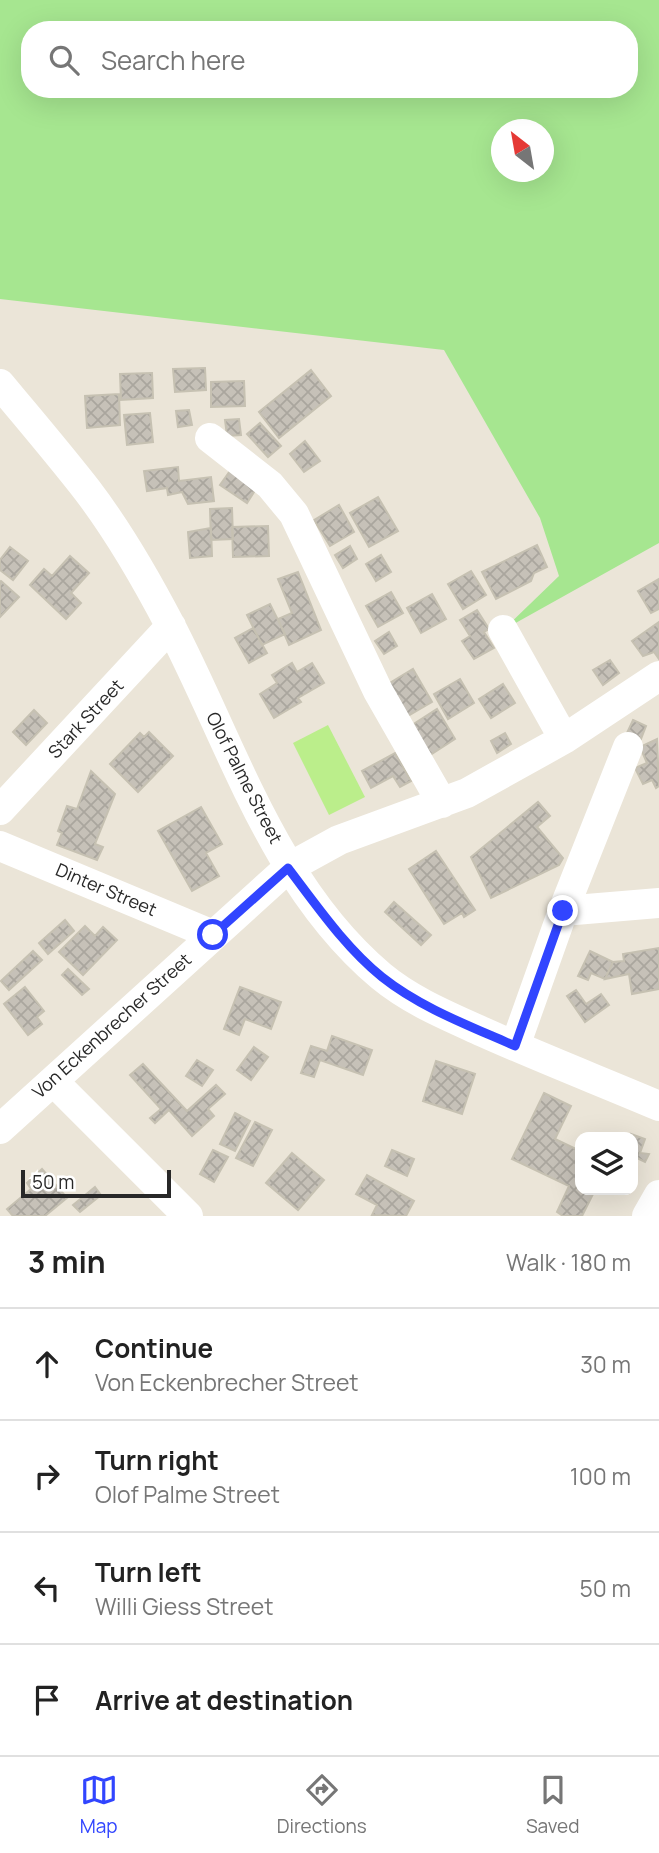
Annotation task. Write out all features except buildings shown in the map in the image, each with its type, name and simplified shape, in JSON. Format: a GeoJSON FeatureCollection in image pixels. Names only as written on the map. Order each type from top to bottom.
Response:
{"type":"FeatureCollection","features":[{"type":"Feature","properties":{"kind":"street","name":"Olof Palme Street"},"geometry":{"type":"LineString","coordinates":[[0,384],[88,492],[124,545],[170,626],[288,868],[341,937],[382,977],[426,1006],[659,1106]]}},
{"type":"Feature","properties":{"kind":"street"},"geometry":{"type":"LineString","coordinates":[[210,438],[270,485],[294,514],[378,691],[442,803]]}},
{"type":"Feature","properties":{"kind":"street","name":"Stark Street"},"geometry":{"type":"LineString","coordinates":[[0,810],[170,626]]}},
{"type":"Feature","properties":{"kind":"street"},"geometry":{"type":"LineString","coordinates":[[503,631],[564,739]]}},
{"type":"Feature","properties":{"kind":"street","name":"Von Eckenbrecher Street"},"geometry":{"type":"LineString","coordinates":[[0,1129],[288,868],[339,840],[467,793],[564,739],[659,676]]}},
{"type":"Feature","properties":{"kind":"street"},"geometry":{"type":"LineString","coordinates":[[515,1046],[563,911],[628,747]]}},
{"type":"Feature","properties":{"kind":"street","name":"Dinter Street"},"geometry":{"type":"LineString","coordinates":[[0,846],[213,935]]}},
{"type":"Feature","properties":{"kind":"street"},"geometry":{"type":"LineString","coordinates":[[563,911],[659,903]]}},
{"type":"Feature","properties":{"kind":"street"},"geometry":{"type":"LineString","coordinates":[[53,1081],[188,1216]]}},
{"type":"Feature","properties":{"kind":"street"},"geometry":{"type":"LineString","coordinates":[[646,1216],[659,1195]]}},
{"type":"Feature","properties":{"kind":"green space"},"geometry":{"type":"Polygon","coordinates":[[[0,0],[659,0],[659,543],[503,630],[559,576],[540,518],[444,350],[0,299],[0,0]]]}},
{"type":"Feature","properties":{"kind":"green space"},"geometry":{"type":"Polygon","coordinates":[[[328,725],[365,797],[329,815],[293,743],[328,725]]]}},
{"type":"Feature","properties":{"kind":"route"},"geometry":{"type":"LineString","coordinates":[[213,935],[288,868],[341,937],[382,977],[426,1006],[515,1046],[563,911]]}}]}
